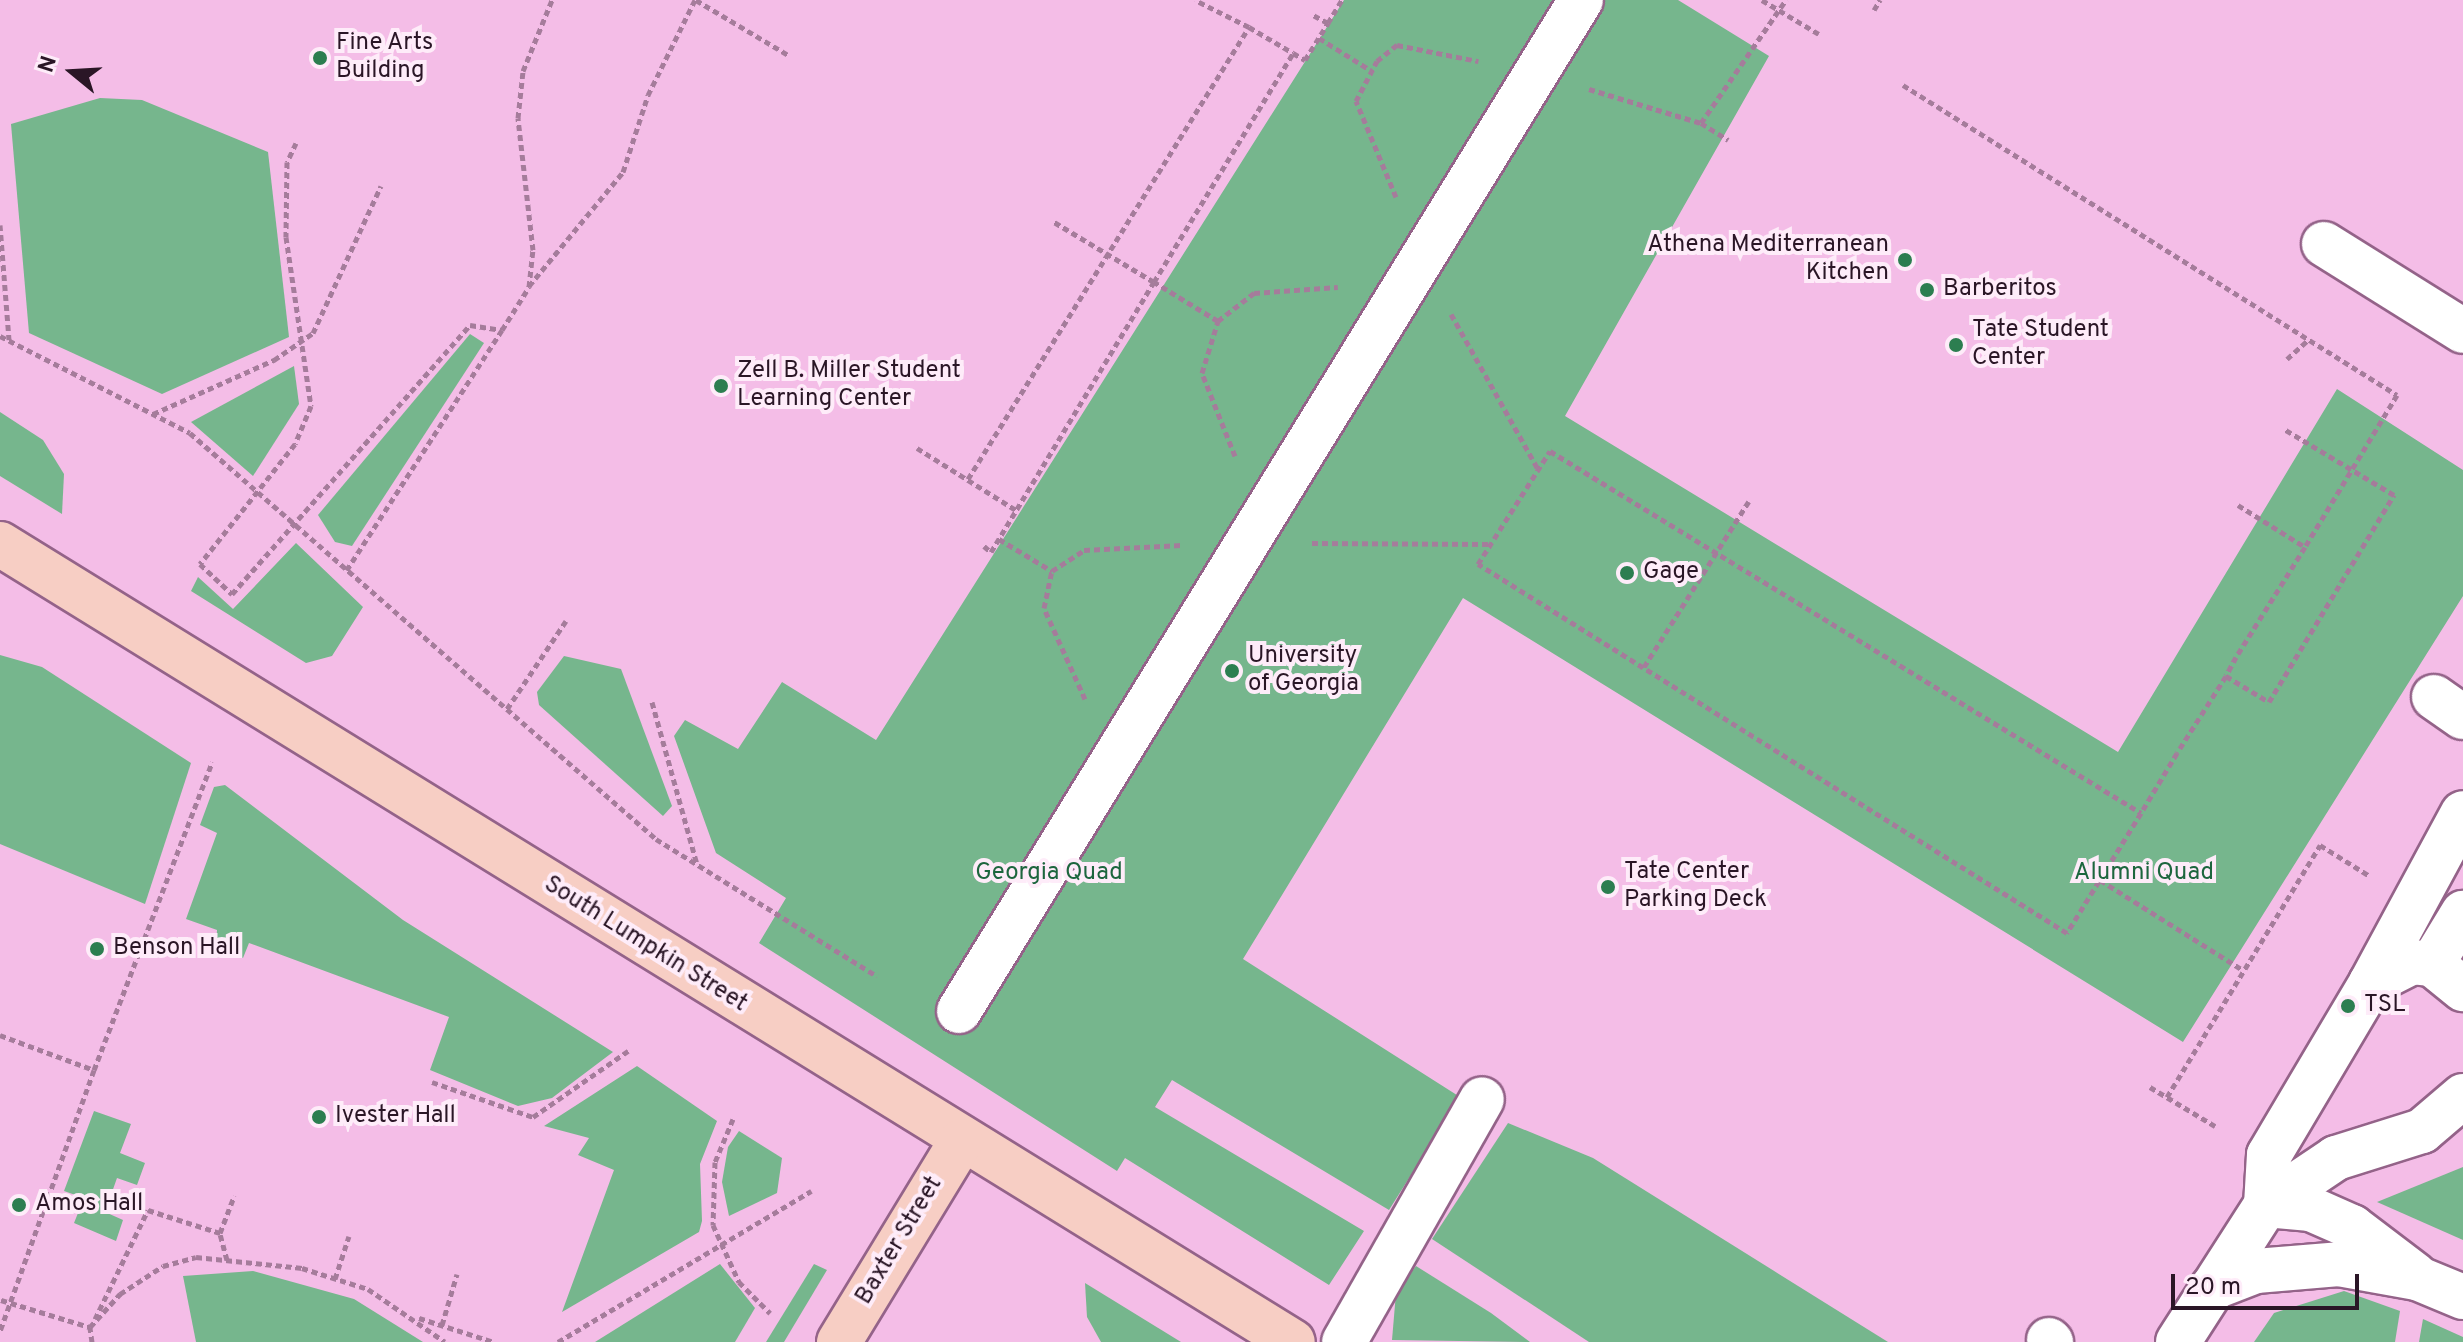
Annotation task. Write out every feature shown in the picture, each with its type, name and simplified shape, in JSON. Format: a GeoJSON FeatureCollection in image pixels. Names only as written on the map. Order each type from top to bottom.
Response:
{"type":"FeatureCollection","features":[{"type":"Feature","properties":{"kind":"main road","name":"South Lumpkin Street"},"geometry":{"type":"LineString","coordinates":[[0,544],[961,1141],[1293,1342]]}},
{"type":"Feature","properties":{"kind":"main road","name":"Baxter Street"},"geometry":{"type":"LineString","coordinates":[[839,1342],[961,1141]]}},
{"type":"Feature","properties":{"kind":"street"},"geometry":{"type":"LineString","coordinates":[[959,1011],[1416,276],[1581,0]]}},
{"type":"Feature","properties":{"kind":"street"},"geometry":{"type":"LineString","coordinates":[[2324,244],[2463,331]]}},
{"type":"Feature","properties":{"kind":"street"},"geometry":{"type":"LineString","coordinates":[[2266,1205],[2269,1155],[2371,983],[2463,813]]}},
{"type":"Feature","properties":{"kind":"street"},"geometry":{"type":"LineString","coordinates":[[2371,983],[2412,962],[2448,977],[2463,913]]}},
{"type":"Feature","properties":{"kind":"street"},"geometry":{"type":"LineString","coordinates":[[2178,1342],[2266,1205],[2336,1158],[2422,1131],[2463,1096]]}},
{"type":"Feature","properties":{"kind":"street"},"geometry":{"type":"LineString","coordinates":[[1344,1342],[1482,1099]]}},
{"type":"Feature","properties":{"kind":"street"},"geometry":{"type":"LineString","coordinates":[[2266,1205],[2311,1209],[2352,1227],[2417,1278]]}},
{"type":"Feature","properties":{"kind":"street"},"geometry":{"type":"LineString","coordinates":[[2212,1288],[2307,1264],[2417,1278],[2463,1297]]}},
{"type":"Feature","properties":{"kind":"path"},"geometry":{"type":"LineString","coordinates":[[529,287],[533,250],[518,118],[523,71],[552,0]]}},
{"type":"Feature","properties":{"kind":"path"},"geometry":{"type":"LineString","coordinates":[[347,570],[529,287],[623,172],[648,95],[696,0],[790,56]]}},
{"type":"Feature","properties":{"kind":"path"},"geometry":{"type":"LineString","coordinates":[[1195,0],[1305,60],[1342,0]]}},
{"type":"Feature","properties":{"kind":"path"},"geometry":{"type":"LineString","coordinates":[[1762,0],[1819,34]]}},
{"type":"Feature","properties":{"kind":"path"},"geometry":{"type":"LineString","coordinates":[[1701,123],[1786,0]]}},
{"type":"Feature","properties":{"kind":"path"},"geometry":{"type":"LineString","coordinates":[[1874,10],[1880,0]]}},
{"type":"Feature","properties":{"kind":"path"},"geometry":{"type":"LineString","coordinates":[[1311,14],[1328,23]]}},
{"type":"Feature","properties":{"kind":"path"},"geometry":{"type":"LineString","coordinates":[[968,479],[1249,27]]}},
{"type":"Feature","properties":{"kind":"path"},"geometry":{"type":"LineString","coordinates":[[1319,38],[1372,71]]}},
{"type":"Feature","properties":{"kind":"path"},"geometry":{"type":"LineString","coordinates":[[1538,470],[1416,276],[1356,101],[1372,71],[1397,45],[1537,73],[1701,123],[1728,140]]}},
{"type":"Feature","properties":{"kind":"path"},"geometry":{"type":"LineString","coordinates":[[984,546],[991,552],[1293,53]]}},
{"type":"Feature","properties":{"kind":"path"},"geometry":{"type":"LineString","coordinates":[[1903,85],[2397,395],[2226,676],[2067,933],[1478,564],[1550,451],[2141,813]]}},
{"type":"Feature","properties":{"kind":"path"},"geometry":{"type":"LineString","coordinates":[[296,143],[287,162],[286,237],[311,406],[295,444],[255,490],[200,564],[232,594],[470,325],[502,330]]}},
{"type":"Feature","properties":{"kind":"path"},"geometry":{"type":"LineString","coordinates":[[153,414],[302,342],[337,291],[381,186]]}},
{"type":"Feature","properties":{"kind":"path"},"geometry":{"type":"LineString","coordinates":[[1054,222],[1218,321]]}},
{"type":"Feature","properties":{"kind":"path"},"geometry":{"type":"LineString","coordinates":[[0,225],[9,340]]}},
{"type":"Feature","properties":{"kind":"path"},"geometry":{"type":"LineString","coordinates":[[1257,530],[1202,373],[1218,321],[1254,293],[1416,276]]}},
{"type":"Feature","properties":{"kind":"path"},"geometry":{"type":"LineString","coordinates":[[0,336],[190,433],[656,839],[877,976]]}},
{"type":"Feature","properties":{"kind":"path"},"geometry":{"type":"LineString","coordinates":[[2287,359],[2308,340]]}},
{"type":"Feature","properties":{"kind":"path"},"geometry":{"type":"LineString","coordinates":[[2226,676],[2269,702],[2394,495],[2284,429]]}},
{"type":"Feature","properties":{"kind":"path"},"geometry":{"type":"LineString","coordinates":[[917,448],[1016,510]]}},
{"type":"Feature","properties":{"kind":"path"},"geometry":{"type":"LineString","coordinates":[[1644,667],[1749,501]]}},
{"type":"Feature","properties":{"kind":"path"},"geometry":{"type":"LineString","coordinates":[[2238,505],[2305,547]]}},
{"type":"Feature","properties":{"kind":"path"},"geometry":{"type":"LineString","coordinates":[[1114,763],[1044,608],[1052,571],[1084,550],[1257,530],[1491,544]]}},
{"type":"Feature","properties":{"kind":"path"},"geometry":{"type":"LineString","coordinates":[[999,539],[1052,571]]}},
{"type":"Feature","properties":{"kind":"path"},"geometry":{"type":"LineString","coordinates":[[507,709],[566,621]]}},
{"type":"Feature","properties":{"kind":"path"},"geometry":{"type":"LineString","coordinates":[[652,702],[697,865]]}},
{"type":"Feature","properties":{"kind":"path"},"geometry":{"type":"LineString","coordinates":[[0,1331],[94,1070],[212,762]]}},
{"type":"Feature","properties":{"kind":"path"},"geometry":{"type":"LineString","coordinates":[[2167,1097],[2320,845],[2369,875]]}},
{"type":"Feature","properties":{"kind":"path"},"geometry":{"type":"LineString","coordinates":[[2100,880],[2243,970]]}},
{"type":"Feature","properties":{"kind":"path"},"geometry":{"type":"LineString","coordinates":[[0,1035],[94,1070]]}},
{"type":"Feature","properties":{"kind":"path"},"geometry":{"type":"LineString","coordinates":[[432,1082],[533,1117],[628,1051]]}},
{"type":"Feature","properties":{"kind":"path"},"geometry":{"type":"LineString","coordinates":[[2150,1087],[2215,1126]]}},
{"type":"Feature","properties":{"kind":"path"},"geometry":{"type":"LineString","coordinates":[[733,1119],[715,1162],[717,1243],[739,1282],[770,1313]]}},
{"type":"Feature","properties":{"kind":"path"},"geometry":{"type":"LineString","coordinates":[[558,1342],[717,1243],[811,1191]]}},
{"type":"Feature","properties":{"kind":"path"},"geometry":{"type":"LineString","coordinates":[[227,1260],[220,1233],[234,1196]]}},
{"type":"Feature","properties":{"kind":"path"},"geometry":{"type":"LineString","coordinates":[[89,1342],[90,1327],[148,1210],[220,1233]]}},
{"type":"Feature","properties":{"kind":"path"},"geometry":{"type":"LineString","coordinates":[[335,1279],[349,1236]]}},
{"type":"Feature","properties":{"kind":"path"},"geometry":{"type":"LineString","coordinates":[[90,1327],[120,1294],[163,1266],[227,1260],[335,1279],[407,1314],[494,1342]]}},
{"type":"Feature","properties":{"kind":"path"},"geometry":{"type":"LineString","coordinates":[[442,1325],[457,1274]]}},
{"type":"Feature","properties":{"kind":"path"},"geometry":{"type":"LineString","coordinates":[[1,1300],[90,1327]]}},
{"type":"Feature","properties":{"kind":"path"},"geometry":{"type":"LineString","coordinates":[[407,1314],[445,1342]]}},
{"type":"Feature","properties":{"kind":"green space"},"geometry":{"type":"Polygon","coordinates":[[[1344,0],[1678,0],[1769,56],[1565,416],[2118,752],[2337,389],[2463,470],[2463,596],[2183,1042],[1463,598],[1243,959],[1460,1097],[1389,1210],[1172,1080],[1155,1107],[1364,1231],[1329,1285],[1125,1158],[1117,1171],[759,943],[786,898],[716,853],[674,736],[685,720],[738,749],[782,682],[876,740],[1344,0]]]}},
{"type":"Feature","properties":{"kind":"green space"},"geometry":{"type":"Polygon","coordinates":[[[100,98],[142,100],[268,152],[289,337],[162,394],[29,333],[11,124],[100,98]]]}},
{"type":"Feature","properties":{"kind":"green space"},"geometry":{"type":"Polygon","coordinates":[[[470,334],[484,343],[352,546],[335,542],[318,515],[470,334]]]}},
{"type":"Feature","properties":{"kind":"green space"},"geometry":{"type":"Polygon","coordinates":[[[294,366],[299,404],[253,476],[191,422],[294,366]]]}},
{"type":"Feature","properties":{"kind":"green space"},"geometry":{"type":"Polygon","coordinates":[[[0,412],[43,440],[64,474],[62,514],[0,476],[0,412]]]}},
{"type":"Feature","properties":{"kind":"green space"},"geometry":{"type":"Polygon","coordinates":[[[296,543],[363,607],[332,656],[306,663],[191,591],[198,577],[233,609],[296,543]]]}},
{"type":"Feature","properties":{"kind":"green space"},"geometry":{"type":"Polygon","coordinates":[[[0,655],[42,667],[191,763],[145,904],[0,844],[0,655]]]}},
{"type":"Feature","properties":{"kind":"green space"},"geometry":{"type":"Polygon","coordinates":[[[564,656],[621,669],[672,806],[663,816],[539,705],[537,692],[564,656]]]}},
{"type":"Feature","properties":{"kind":"green space"},"geometry":{"type":"Polygon","coordinates":[[[225,785],[403,920],[613,1052],[552,1098],[518,1106],[430,1070],[449,1017],[249,943],[243,958],[216,948],[217,930],[186,919],[217,833],[200,825],[214,787],[225,785]]]}},
{"type":"Feature","properties":{"kind":"green space"},"geometry":{"type":"Polygon","coordinates":[[[637,1066],[717,1121],[700,1164],[702,1221],[699,1232],[562,1312],[614,1170],[578,1155],[589,1138],[544,1126],[637,1066]]]}},
{"type":"Feature","properties":{"kind":"green space"},"geometry":{"type":"Polygon","coordinates":[[[94,1111],[131,1124],[120,1153],[145,1163],[137,1185],[117,1178],[105,1212],[123,1220],[116,1241],[74,1223],[84,1198],[64,1191],[94,1111]]]}},
{"type":"Feature","properties":{"kind":"green space"},"geometry":{"type":"Polygon","coordinates":[[[1508,1123],[1593,1158],[1888,1342],[1589,1342],[1432,1239],[1508,1123]]]}},
{"type":"Feature","properties":{"kind":"green space"},"geometry":{"type":"Polygon","coordinates":[[[739,1131],[782,1158],[777,1193],[729,1216],[722,1182],[728,1147],[739,1131]]]}},
{"type":"Feature","properties":{"kind":"green space"},"geometry":{"type":"Polygon","coordinates":[[[2463,1167],[2463,1240],[2377,1202],[2463,1167]]]}},
{"type":"Feature","properties":{"kind":"green space"},"geometry":{"type":"Polygon","coordinates":[[[720,1264],[755,1308],[735,1342],[595,1342],[720,1264]]]}},
{"type":"Feature","properties":{"kind":"green space"},"geometry":{"type":"Polygon","coordinates":[[[814,1264],[827,1270],[784,1342],[766,1342],[814,1264]]]}},
{"type":"Feature","properties":{"kind":"green space"},"geometry":{"type":"Polygon","coordinates":[[[1416,1266],[1491,1313],[1530,1342],[1392,1340],[1396,1293],[1416,1266]]]}},
{"type":"Feature","properties":{"kind":"green space"},"geometry":{"type":"Polygon","coordinates":[[[253,1271],[354,1299],[423,1342],[196,1342],[183,1276],[253,1271]]]}},
{"type":"Feature","properties":{"kind":"green space"},"geometry":{"type":"Polygon","coordinates":[[[1085,1283],[1181,1342],[1101,1342],[1087,1317],[1085,1283]]]}},
{"type":"Feature","properties":{"kind":"green space"},"geometry":{"type":"Polygon","coordinates":[[[2344,1291],[2400,1311],[2395,1342],[2254,1342],[2274,1313],[2344,1291]]]}},
{"type":"Feature","properties":{"kind":"green space"},"geometry":{"type":"Polygon","coordinates":[[[2423,1319],[2463,1337],[2463,1342],[2419,1342],[2423,1319]]]}},
{"type":"Feature","properties":{"kind":"place","name":"Fine Arts Building"},"geometry":{"type":"Point","coordinates":[320,58]}},
{"type":"Feature","properties":{"kind":"place","name":"Athena Mediterranean Kitchen"},"geometry":{"type":"Point","coordinates":[1905,260]}},
{"type":"Feature","properties":{"kind":"place","name":"Barberitos"},"geometry":{"type":"Point","coordinates":[1927,290]}},
{"type":"Feature","properties":{"kind":"place","name":"Tate Student Center"},"geometry":{"type":"Point","coordinates":[1956,345]}},
{"type":"Feature","properties":{"kind":"place","name":"Zell B. Miller Student Learning Center"},"geometry":{"type":"Point","coordinates":[721,386]}},
{"type":"Feature","properties":{"kind":"place","name":"Gage"},"geometry":{"type":"Point","coordinates":[1627,573]}},
{"type":"Feature","properties":{"kind":"place","name":"University of Georgia"},"geometry":{"type":"Point","coordinates":[1232,671]}},
{"type":"Feature","properties":{"kind":"place","name":"Tate Center Parking Deck"},"geometry":{"type":"Point","coordinates":[1608,887]}},
{"type":"Feature","properties":{"kind":"place","name":"Benson Hall"},"geometry":{"type":"Point","coordinates":[97,949]}},
{"type":"Feature","properties":{"kind":"place","name":"TSL"},"geometry":{"type":"Point","coordinates":[2348,1006]}},
{"type":"Feature","properties":{"kind":"place","name":"Ivester Hall"},"geometry":{"type":"Point","coordinates":[319,1117]}},
{"type":"Feature","properties":{"kind":"place","name":"Amos Hall"},"geometry":{"type":"Point","coordinates":[19,1205]}},
{"type":"Feature","properties":{"kind":"park label","name":"Georgia Quad"},"geometry":{"type":"Point","coordinates":[1049,874]}},
{"type":"Feature","properties":{"kind":"park label","name":"Alumni Quad"},"geometry":{"type":"Point","coordinates":[2144,874]}}]}
